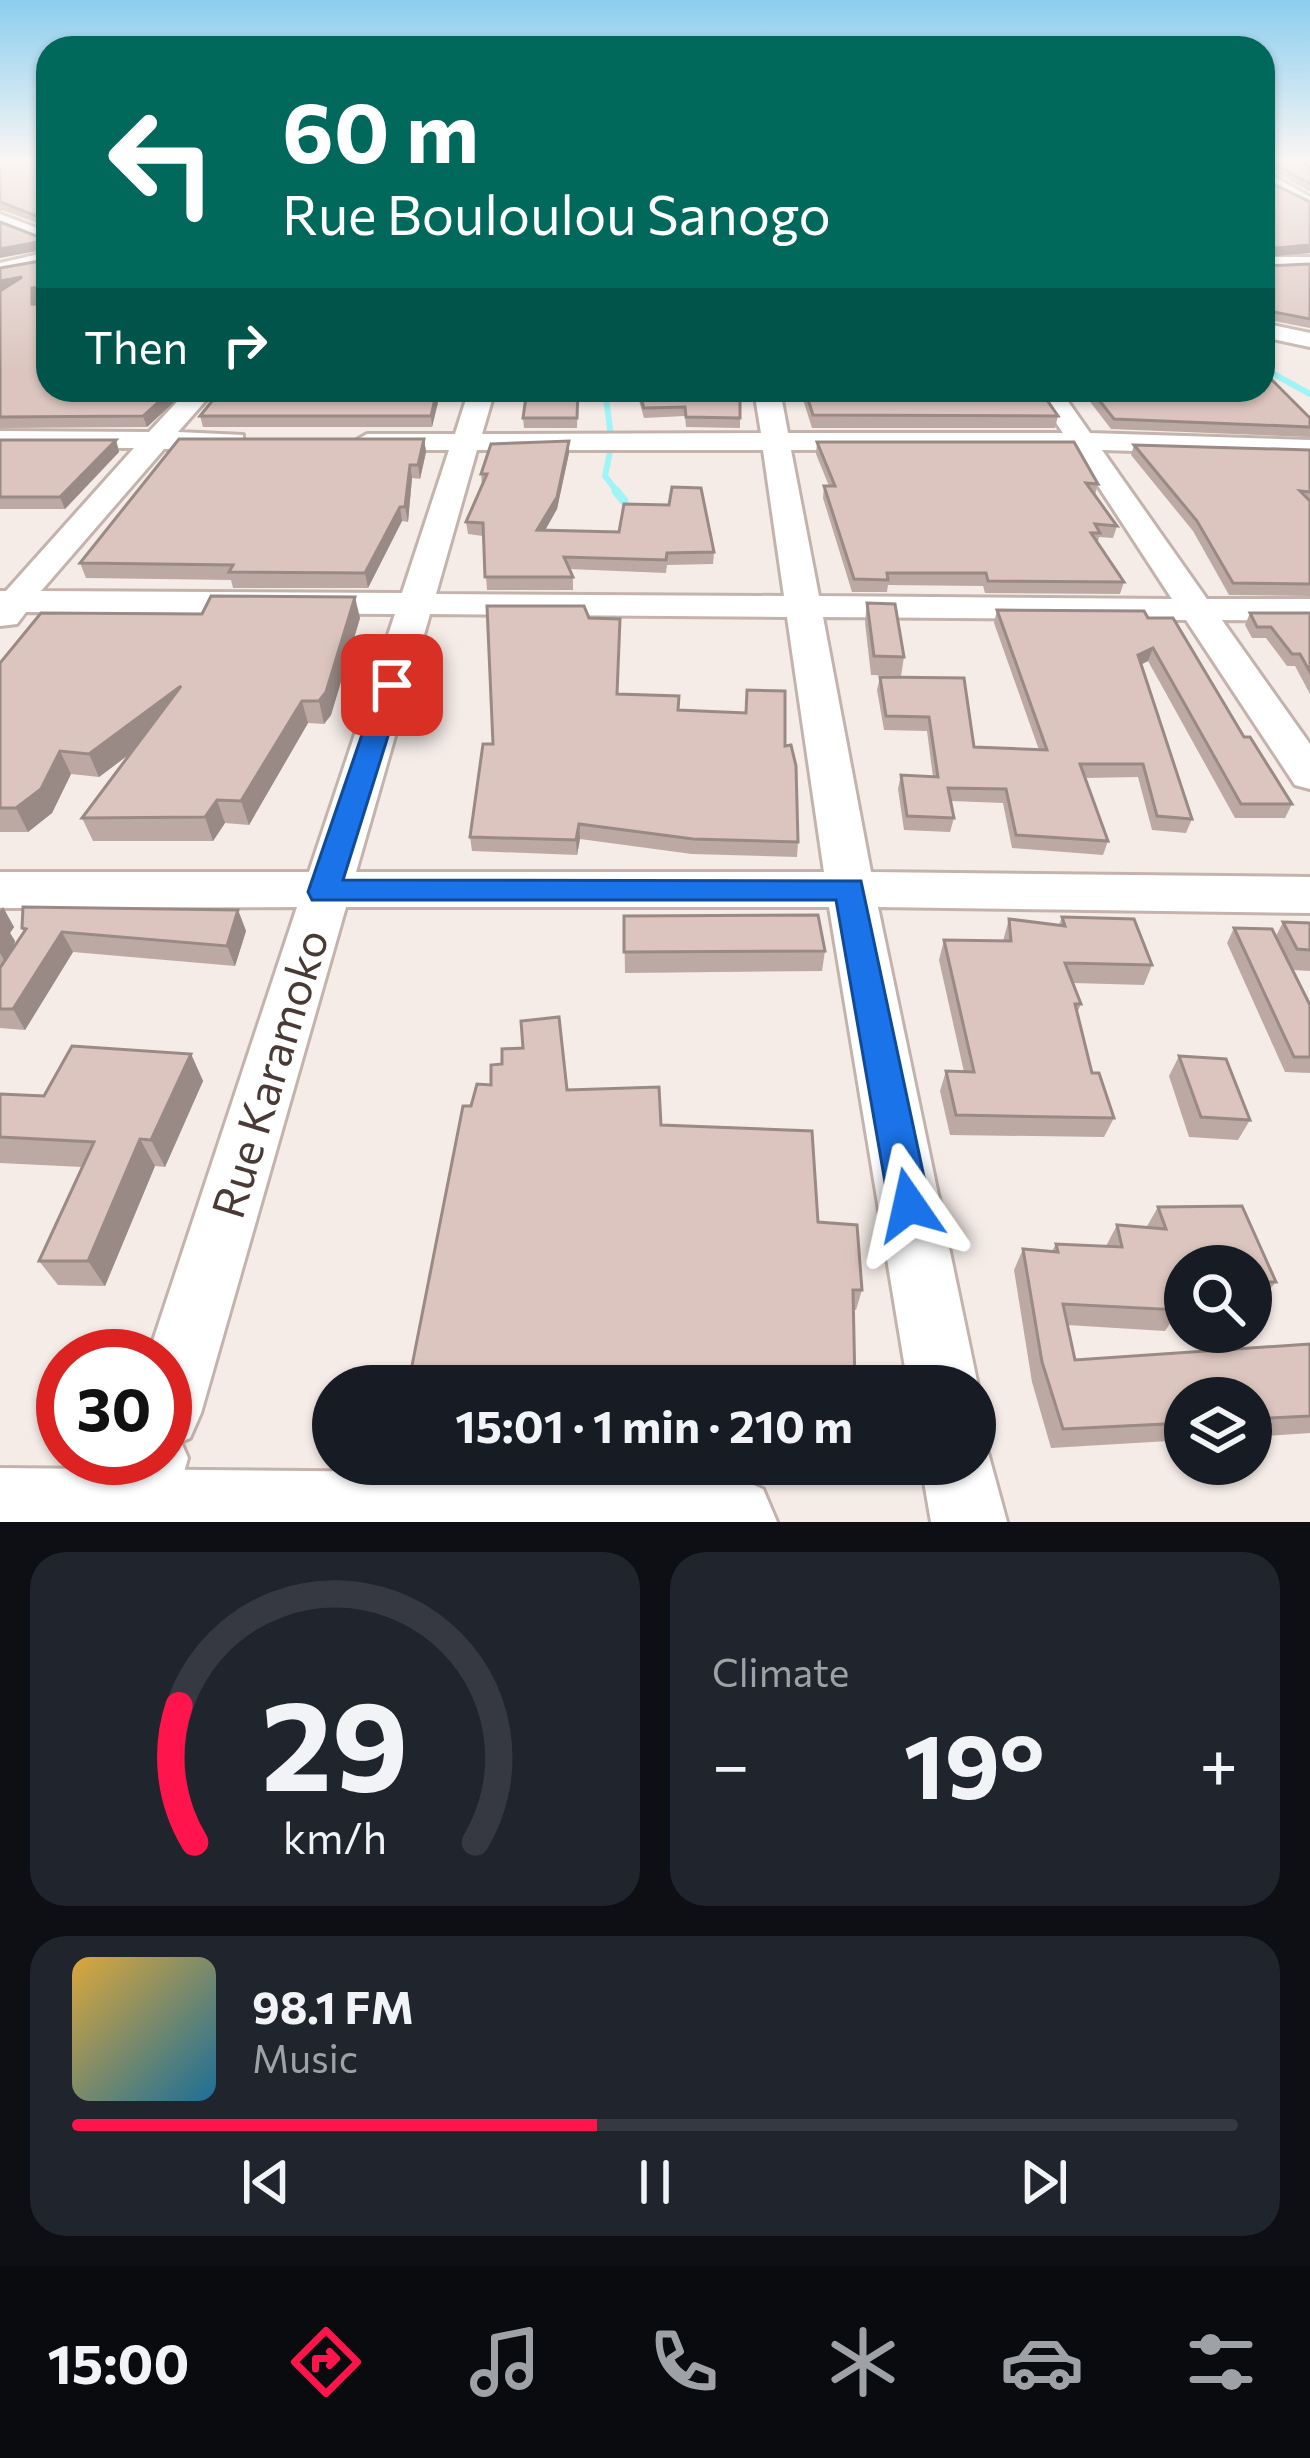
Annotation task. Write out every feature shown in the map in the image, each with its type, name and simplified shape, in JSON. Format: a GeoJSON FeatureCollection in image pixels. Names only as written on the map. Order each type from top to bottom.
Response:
{"type":"FeatureCollection","features":[{"type":"Feature","properties":{"kind":"street"},"geometry":{"type":"LineString","coordinates":[[0,268],[36,260]]}},
{"type":"Feature","properties":{"kind":"street"},"geometry":{"type":"LineString","coordinates":[[1275,263],[1310,263]]}},
{"type":"Feature","properties":{"kind":"street"},"geometry":{"type":"LineString","coordinates":[[1275,333],[1310,340]]}},
{"type":"Feature","properties":{"kind":"street"},"geometry":{"type":"LineString","coordinates":[[6,608],[191,402]]}},
{"type":"Feature","properties":{"kind":"street","name":"Rue Karamoko"},"geometry":{"type":"LineString","coordinates":[[190,1329],[478,402]]}},
{"type":"Feature","properties":{"kind":"street"},"geometry":{"type":"LineString","coordinates":[[768,402],[807,608],[850,889],[940,1365]]}},
{"type":"Feature","properties":{"kind":"street"},"geometry":{"type":"LineString","coordinates":[[1054,402],[1310,775]]}},
{"type":"Feature","properties":{"kind":"street"},"geometry":{"type":"LineString","coordinates":[[0,439],[250,441]]}},
{"type":"Feature","properties":{"kind":"street"},"geometry":{"type":"LineString","coordinates":[[345,442],[1078,441],[1310,448]]}},
{"type":"Feature","properties":{"kind":"street"},"geometry":{"type":"LineString","coordinates":[[6,608],[419,602],[1310,610]]}},
{"type":"Feature","properties":{"kind":"street"},"geometry":{"type":"LineString","coordinates":[[0,890],[850,889],[1310,895]]}},
{"type":"Feature","properties":{"kind":"street"},"geometry":{"type":"LineString","coordinates":[[962,1485],[969,1522]]}},
{"type":"Feature","properties":{"kind":"street"},"geometry":{"type":"LineString","coordinates":[[0,1514],[139,1498],[730,1522]]}},
{"type":"Feature","properties":{"kind":"building"},"geometry":{"type":"Polygon","coordinates":[[[0,231],[23,231],[36,236],[36,242],[0,249],[0,231]]]}},
{"type":"Feature","properties":{"kind":"building"},"geometry":{"type":"Polygon","coordinates":[[[1275,231],[1310,231],[1310,245],[1275,248],[1275,231]]]}},
{"type":"Feature","properties":{"kind":"building"},"geometry":{"type":"Polygon","coordinates":[[[36,262],[32,304],[36,304],[36,402],[159,402],[143,416],[0,417],[0,291],[22,277],[0,281],[0,268],[36,262]]]}},
{"type":"Feature","properties":{"kind":"building"},"geometry":{"type":"Polygon","coordinates":[[[1310,264],[1310,319],[1275,312],[1275,266],[1310,264]]]}},
{"type":"Feature","properties":{"kind":"building"},"geometry":{"type":"Polygon","coordinates":[[[1275,383],[1310,418],[1310,427],[1114,419],[1101,402],[1275,402],[1275,383]]]}},
{"type":"Feature","properties":{"kind":"building"},"geometry":{"type":"Polygon","coordinates":[[[211,402],[434,402],[431,416],[200,416],[211,402]]]}},
{"type":"Feature","properties":{"kind":"building"},"geometry":{"type":"Polygon","coordinates":[[[525,402],[578,402],[577,418],[523,418],[525,402]]]}},
{"type":"Feature","properties":{"kind":"building"},"geometry":{"type":"Polygon","coordinates":[[[642,402],[740,402],[740,418],[686,417],[685,407],[644,408],[642,402]]]}},
{"type":"Feature","properties":{"kind":"building"},"geometry":{"type":"Polygon","coordinates":[[[809,402],[1048,402],[1058,416],[813,415],[809,402]]]}},
{"type":"Feature","properties":{"kind":"building"},"geometry":{"type":"Polygon","coordinates":[[[179,439],[424,439],[418,465],[410,465],[405,507],[400,507],[365,573],[229,572],[233,565],[80,563],[179,439]]]}},
{"type":"Feature","properties":{"kind":"building"},"geometry":{"type":"Polygon","coordinates":[[[0,440],[116,440],[60,497],[0,497],[0,440]]]}},
{"type":"Feature","properties":{"kind":"building"},"geometry":{"type":"Polygon","coordinates":[[[569,441],[557,497],[537,530],[619,532],[624,504],[669,505],[672,487],[701,488],[714,552],[667,553],[666,560],[564,557],[573,577],[485,577],[483,523],[466,522],[487,474],[481,474],[491,444],[569,441]]]}},
{"type":"Feature","properties":{"kind":"building"},"geometry":{"type":"Polygon","coordinates":[[[817,442],[1074,442],[1098,484],[1086,483],[1117,526],[1095,524],[1100,533],[1091,533],[1124,582],[988,581],[986,573],[887,573],[888,580],[854,579],[824,486],[835,486],[817,442]]]}},
{"type":"Feature","properties":{"kind":"building"},"geometry":{"type":"Polygon","coordinates":[[[1134,445],[1310,450],[1310,492],[1300,491],[1310,501],[1310,584],[1233,583],[1197,521],[1134,445]]]}},
{"type":"Feature","properties":{"kind":"building"},"geometry":{"type":"Polygon","coordinates":[[[211,596],[355,597],[326,692],[319,701],[302,701],[241,801],[217,800],[205,817],[82,818],[181,686],[89,754],[60,751],[41,789],[16,808],[0,808],[0,663],[41,613],[202,614],[211,596]]]}},
{"type":"Feature","properties":{"kind":"building"},"geometry":{"type":"Polygon","coordinates":[[[867,603],[895,604],[904,657],[874,656],[867,603]]]}},
{"type":"Feature","properties":{"kind":"building"},"geometry":{"type":"Polygon","coordinates":[[[487,606],[584,606],[589,618],[620,619],[617,694],[679,696],[678,710],[746,713],[747,690],[785,691],[785,746],[791,745],[796,766],[798,842],[693,839],[579,824],[576,840],[470,837],[483,744],[493,744],[487,606]]]}},
{"type":"Feature","properties":{"kind":"building"},"geometry":{"type":"Polygon","coordinates":[[[997,610],[1144,611],[1148,618],[1173,618],[1244,737],[1250,737],[1292,804],[1241,804],[1153,648],[1138,655],[1192,819],[1157,816],[1143,764],[1080,764],[1108,841],[1016,835],[1006,789],[948,788],[954,818],[907,816],[901,775],[938,777],[929,717],[886,716],[880,677],[964,678],[974,747],[1047,750],[997,610]]]}},
{"type":"Feature","properties":{"kind":"building"},"geometry":{"type":"Polygon","coordinates":[[[1250,613],[1310,613],[1310,672],[1300,654],[1292,654],[1271,627],[1257,627],[1250,613]]]}},
{"type":"Feature","properties":{"kind":"building"},"geometry":{"type":"Polygon","coordinates":[[[23,907],[238,910],[227,946],[62,932],[13,1009],[0,1009],[0,968],[26,929],[22,928],[23,907]]]}},
{"type":"Feature","properties":{"kind":"building"},"geometry":{"type":"Polygon","coordinates":[[[818,915],[825,951],[624,952],[624,916],[818,915]]]}},
{"type":"Feature","properties":{"kind":"building"},"geometry":{"type":"Polygon","coordinates":[[[1062,917],[1134,919],[1152,965],[1065,963],[1081,1004],[1075,1004],[1092,1073],[1099,1073],[1114,1118],[956,1115],[946,1071],[974,1072],[944,940],[1011,941],[1009,919],[1065,926],[1062,917]]]}},
{"type":"Feature","properties":{"kind":"building"},"geometry":{"type":"Polygon","coordinates":[[[1283,922],[1310,923],[1310,950],[1297,949],[1283,922]]]}},
{"type":"Feature","properties":{"kind":"building"},"geometry":{"type":"Polygon","coordinates":[[[1234,928],[1272,929],[1310,1005],[1310,1057],[1294,1057],[1234,928]]]}},
{"type":"Feature","properties":{"kind":"building"},"geometry":{"type":"Polygon","coordinates":[[[559,1017],[567,1090],[659,1087],[661,1125],[812,1131],[818,1222],[857,1225],[862,1290],[853,1290],[855,1365],[412,1365],[463,1106],[471,1106],[477,1084],[491,1085],[491,1065],[502,1064],[502,1049],[523,1048],[521,1021],[559,1017]]]}},
{"type":"Feature","properties":{"kind":"building"},"geometry":{"type":"Polygon","coordinates":[[[72,1046],[191,1054],[151,1140],[140,1139],[88,1261],[39,1261],[94,1142],[0,1137],[0,1094],[44,1096],[72,1046]]]}},
{"type":"Feature","properties":{"kind":"building"},"geometry":{"type":"Polygon","coordinates":[[[1179,1056],[1226,1059],[1250,1120],[1201,1117],[1179,1056]]]}},
{"type":"Feature","properties":{"kind":"building"},"geometry":{"type":"Polygon","coordinates":[[[1242,1206],[1259,1245],[1164,1245],[1164,1309],[1063,1304],[1075,1360],[1272,1353],[1272,1347],[1310,1344],[1310,1416],[1272,1418],[1272,1377],[1164,1377],[1164,1424],[1063,1429],[1042,1362],[1023,1249],[1058,1252],[1056,1244],[1122,1247],[1117,1225],[1166,1229],[1158,1207],[1242,1206]]]}},
{"type":"Feature","properties":{"kind":"waterway"},"geometry":{"type":"LineString","coordinates":[[1275,375],[1310,394]]}},
{"type":"Feature","properties":{"kind":"waterway"},"geometry":{"type":"LineString","coordinates":[[607,402],[611,437]]}},
{"type":"Feature","properties":{"kind":"waterway"},"geometry":{"type":"LineString","coordinates":[[610,452],[605,476],[619,494]]}},
{"type":"Feature","properties":{"kind":"waterway"},"geometry":{"type":"LineString","coordinates":[[616,491],[624,501]]}},
{"type":"Feature","properties":{"kind":"route"},"geometry":{"type":"LineString","coordinates":[[392,685],[323,892],[850,889],[909,1205]]}}]}
